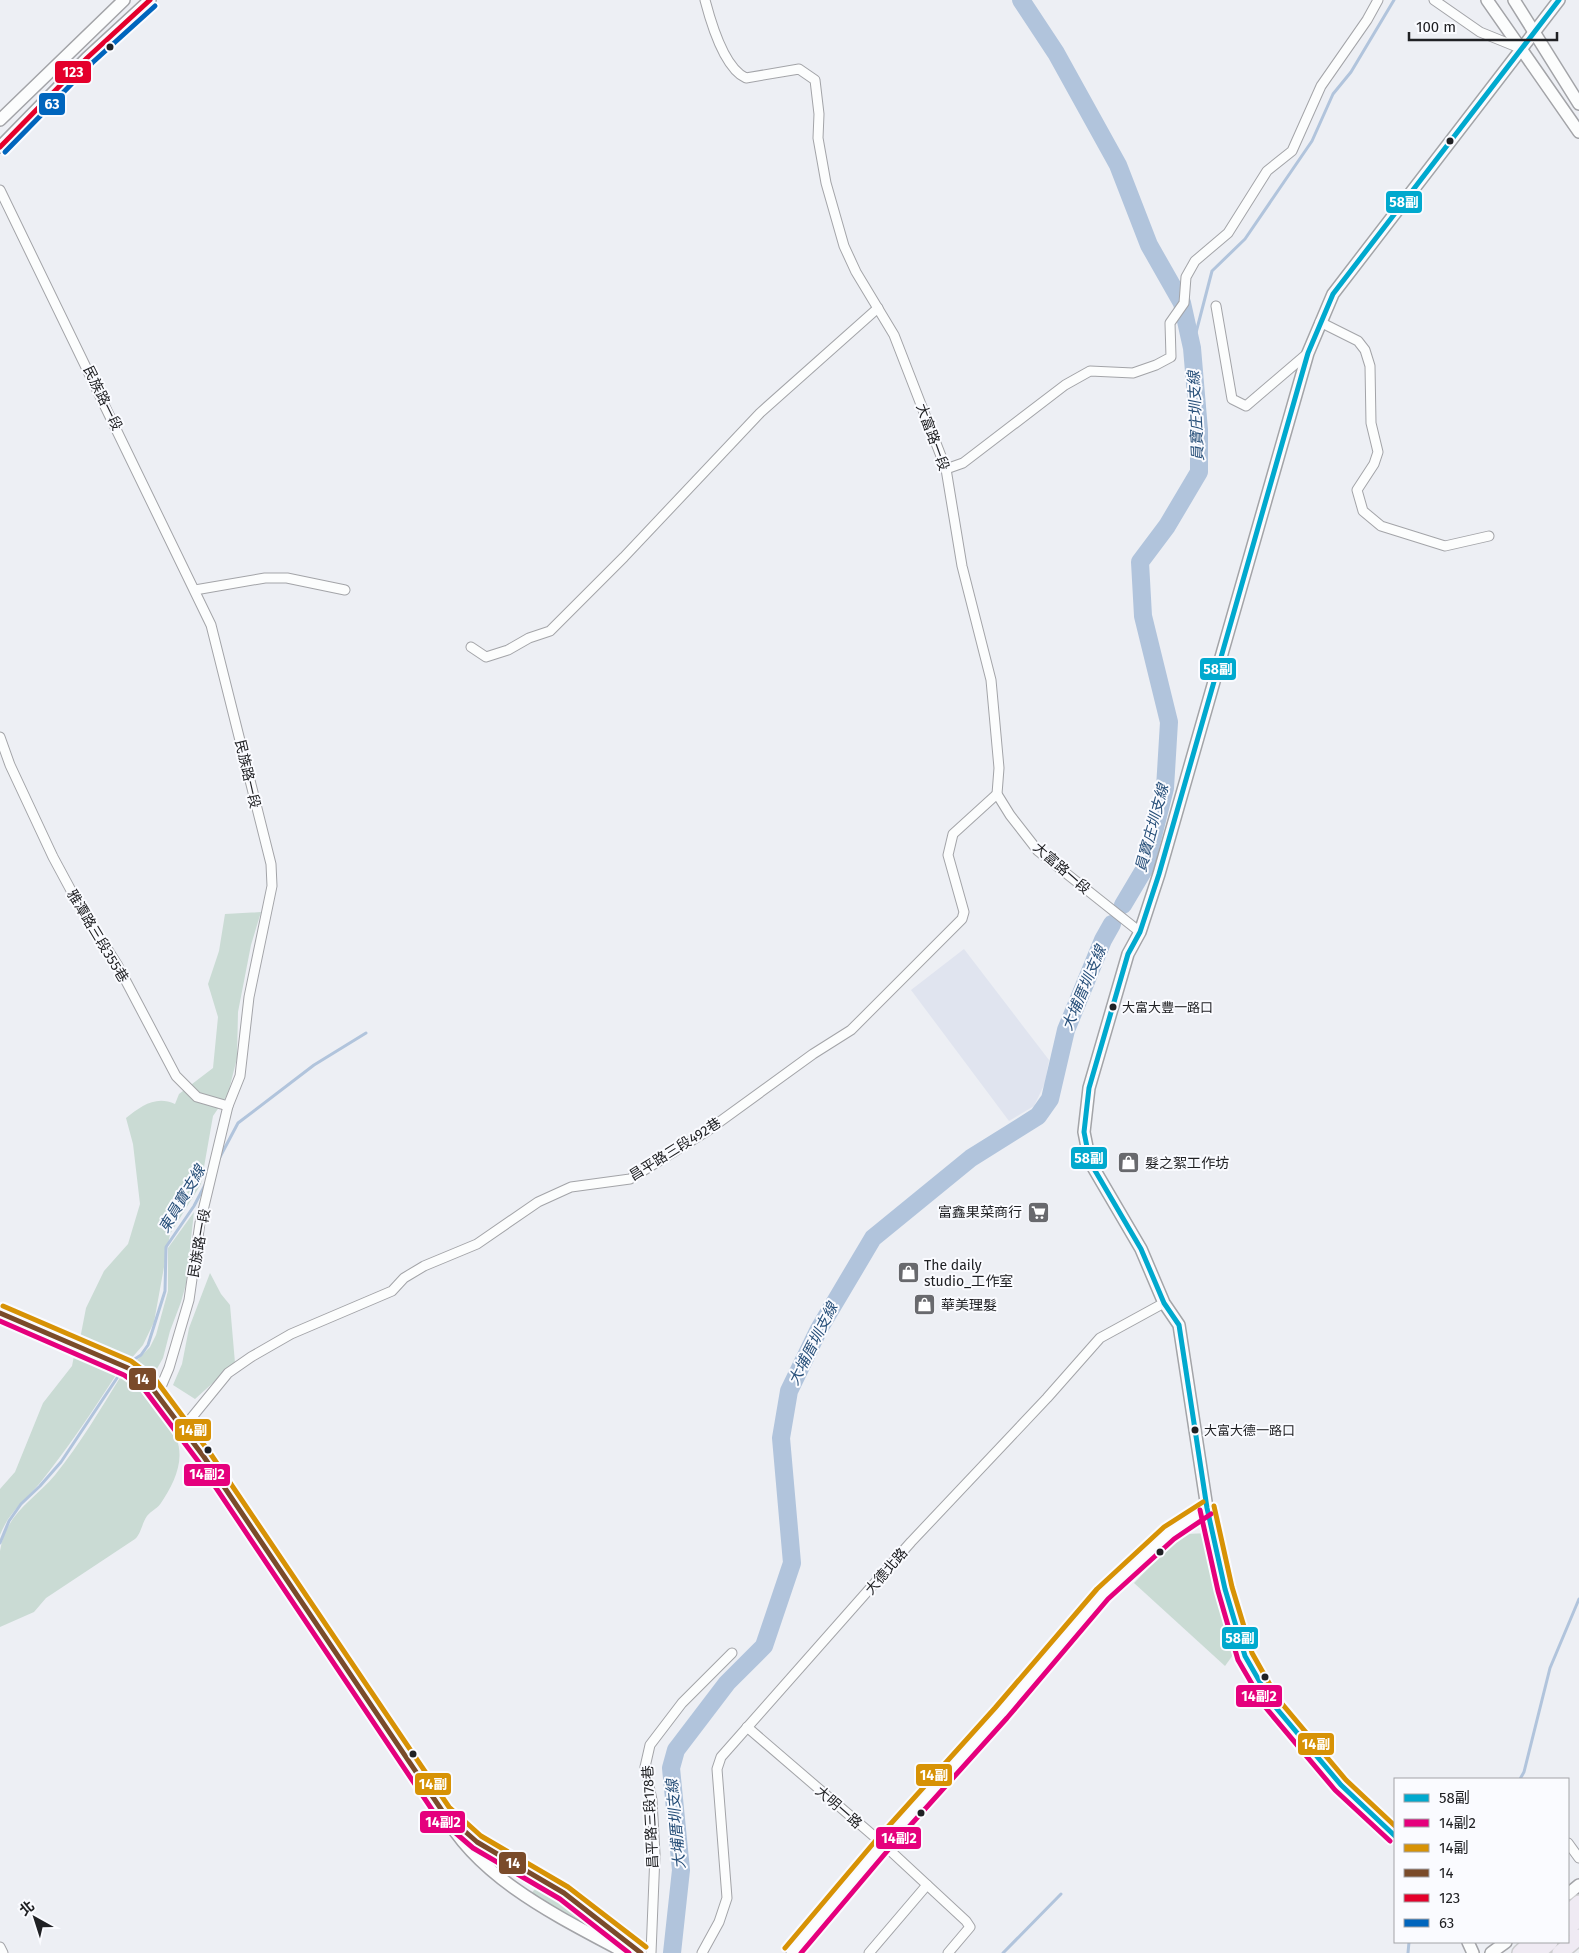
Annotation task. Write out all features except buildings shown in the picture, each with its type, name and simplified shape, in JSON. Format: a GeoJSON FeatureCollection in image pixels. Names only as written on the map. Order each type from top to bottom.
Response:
{"type":"FeatureCollection","features":[{"type":"Feature","properties":{"kind":"highway"},"geometry":{"type":"LineString","coordinates":[[1569,1911],[1579,1903]]}},
{"type":"Feature","properties":{"kind":"highway"},"geometry":{"type":"LineString","coordinates":[[1569,1927],[1579,1918]]}},
{"type":"Feature","properties":{"kind":"highway"},"geometry":{"type":"LineString","coordinates":[[1560,1953],[1579,1937]]}},
{"type":"Feature","properties":{"kind":"highway"},"geometry":{"type":"LineString","coordinates":[[1520,1953],[1531,1943]]}},
{"type":"Feature","properties":{"kind":"highway"},"geometry":{"type":"LineString","coordinates":[[1537,1953],[1549,1943]]}},
{"type":"Feature","properties":{"kind":"street"},"geometry":{"type":"LineString","coordinates":[[0,120],[124,0]]}},
{"type":"Feature","properties":{"kind":"street"},"geometry":{"type":"LineString","coordinates":[[0,147],[87,58],[150,0]]}},
{"type":"Feature","properties":{"kind":"street","name":"大富路一段"},"geometry":{"type":"LineString","coordinates":[[705,0],[715,37],[739,75],[746,78],[799,69],[815,80],[819,114],[818,138],[826,183],[844,246],[856,272],[894,336],[946,469],[962,566],[991,680],[999,768],[997,794],[1010,815],[1038,851],[1140,932]]}},
{"type":"Feature","properties":{"kind":"street"},"geometry":{"type":"LineString","coordinates":[[946,469],[963,462],[1064,385],[1090,371],[1133,373],[1156,366],[1171,357],[1170,324],[1184,303],[1186,277],[1195,261],[1228,233],[1267,171],[1292,151],[1321,86],[1367,20],[1378,0]]}},
{"type":"Feature","properties":{"kind":"street"},"geometry":{"type":"LineString","coordinates":[[1434,0],[1480,32],[1522,50]]}},
{"type":"Feature","properties":{"kind":"street"},"geometry":{"type":"LineString","coordinates":[[1487,0],[1579,132]]}},
{"type":"Feature","properties":{"kind":"street"},"geometry":{"type":"LineString","coordinates":[[1514,0],[1534,35],[1579,104]]}},
{"type":"Feature","properties":{"kind":"street"},"geometry":{"type":"LineString","coordinates":[[1394,1835],[1341,1785],[1272,1703],[1245,1656],[1225,1589],[1207,1508],[1179,1325],[1164,1303],[1141,1249],[1090,1162],[1086,1151],[1084,1132],[1089,1088],[1128,954],[1140,932],[1159,874],[1308,353],[1320,322],[1333,294],[1534,35],[1559,0]]}},
{"type":"Feature","properties":{"kind":"street","name":"民族路一段"},"geometry":{"type":"LineString","coordinates":[[0,190],[212,625],[271,864],[272,886],[249,997],[240,1076],[228,1106],[221,1142],[200,1223],[189,1300],[169,1368],[158,1394]]}},
{"type":"Feature","properties":{"kind":"street"},"geometry":{"type":"LineString","coordinates":[[1216,306],[1232,398],[1246,406],[1308,353]]}},
{"type":"Feature","properties":{"kind":"street"},"geometry":{"type":"LineString","coordinates":[[471,647],[486,657],[508,650],[529,638],[550,632],[760,413],[878,308]]}},
{"type":"Feature","properties":{"kind":"street"},"geometry":{"type":"LineString","coordinates":[[1320,322],[1358,341],[1365,350],[1370,366],[1371,423],[1378,452],[1374,464],[1357,490],[1363,511],[1381,526],[1445,546],[1489,536]]}},
{"type":"Feature","properties":{"kind":"street"},"geometry":{"type":"LineString","coordinates":[[195,590],[265,578],[287,578],[346,590]]}},
{"type":"Feature","properties":{"kind":"street","name":"雅潭路三段355巷"},"geometry":{"type":"LineString","coordinates":[[0,737],[10,765],[53,857],[74,896],[118,966],[176,1076],[198,1097],[228,1106]]}},
{"type":"Feature","properties":{"kind":"street","name":"昌平路三段492巷"},"geometry":{"type":"LineString","coordinates":[[184,1427],[228,1373],[251,1357],[290,1334],[392,1291],[404,1278],[424,1266],[477,1244],[538,1202],[571,1187],[630,1179],[708,1131],[813,1054],[851,1030],[962,919],[964,912],[948,855],[953,834],[997,794]]}},
{"type":"Feature","properties":{"kind":"street","name":"大德北路"},"geometry":{"type":"LineString","coordinates":[[702,1953],[719,1922],[727,1898],[718,1769],[721,1757],[911,1542],[1047,1398],[1100,1338],[1164,1303]]}},
{"type":"Feature","properties":{"kind":"street"},"geometry":{"type":"LineString","coordinates":[[0,1313],[123,1366],[142,1377],[184,1427],[443,1812],[454,1833],[470,1850],[530,1900],[626,1953]]}},
{"type":"Feature","properties":{"kind":"street"},"geometry":{"type":"LineString","coordinates":[[794,1950],[883,1844],[1001,1713],[1103,1594],[1169,1533],[1207,1508]]}},
{"type":"Feature","properties":{"kind":"street","name":"昌平路三段178巷"},"geometry":{"type":"LineString","coordinates":[[651,1953],[655,1854],[652,1800],[645,1767],[650,1745],[682,1703],[732,1653]]}},
{"type":"Feature","properties":{"kind":"street","name":"大明一路"},"geometry":{"type":"LineString","coordinates":[[747,1727],[883,1844],[966,1921],[970,1927],[948,1953]]}},
{"type":"Feature","properties":{"kind":"street"},"geometry":{"type":"LineString","coordinates":[[443,1812],[462,1831],[486,1849],[520,1866],[564,1893],[641,1953]]}},
{"type":"Feature","properties":{"kind":"street"},"geometry":{"type":"LineString","coordinates":[[1569,1844],[1579,1858]]}},
{"type":"Feature","properties":{"kind":"street"},"geometry":{"type":"LineString","coordinates":[[869,1953],[928,1885]]}},
{"type":"Feature","properties":{"kind":"street"},"geometry":{"type":"LineString","coordinates":[[1569,1893],[1579,1885]]}},
{"type":"Feature","properties":{"kind":"street"},"geometry":{"type":"LineString","coordinates":[[1491,1953],[1505,1943]]}},
{"type":"Feature","properties":{"kind":"street"},"geometry":{"type":"LineString","coordinates":[[0,1947],[3,1953]]}},
{"type":"Feature","properties":{"kind":"shaded area"},"geometry":{"type":"Polygon","coordinates":[[[261,912],[251,945],[238,1012],[237,1058],[228,1094],[213,1116],[201,1184],[170,1234],[154,1322],[143,1345],[130,1360],[80,1339],[86,1308],[104,1271],[128,1244],[140,1204],[133,1144],[126,1118],[137,1109],[155,1101],[175,1104],[179,1094],[213,1068],[218,1017],[208,984],[219,951],[225,914],[261,912]]]}},
{"type":"Feature","properties":{"kind":"shaded area"},"geometry":{"type":"Polygon","coordinates":[[[964,949],[1049,1060],[1045,1083],[1034,1106],[1009,1121],[911,990],[964,949]]]}},
{"type":"Feature","properties":{"kind":"shaded area"},"geometry":{"type":"Polygon","coordinates":[[[194,1212],[186,1284],[163,1358],[154,1374],[134,1363],[150,1347],[156,1335],[168,1291],[168,1248],[194,1212]]]}},
{"type":"Feature","properties":{"kind":"shaded area"},"geometry":{"type":"Polygon","coordinates":[[[210,1273],[221,1294],[230,1305],[235,1363],[195,1399],[173,1385],[182,1364],[189,1328],[210,1273]]]}},
{"type":"Feature","properties":{"kind":"shaded area"},"geometry":{"type":"Polygon","coordinates":[[[75,1351],[116,1375],[70,1443],[40,1483],[8,1519],[0,1535],[0,1489],[15,1472],[43,1403],[72,1366],[75,1351]]]}},
{"type":"Feature","properties":{"kind":"shaded area"},"geometry":{"type":"Polygon","coordinates":[[[121,1376],[140,1387],[149,1397],[176,1438],[180,1455],[174,1480],[160,1505],[147,1516],[135,1539],[46,1598],[34,1612],[0,1627],[0,1551],[8,1527],[14,1517],[47,1484],[64,1463],[90,1427],[121,1376]]]}},
{"type":"Feature","properties":{"kind":"shaded area"},"geometry":{"type":"Polygon","coordinates":[[[1209,1533],[1238,1648],[1225,1666],[1134,1583],[1176,1540],[1186,1534],[1209,1533]]]}},
{"type":"Feature","properties":{"kind":"shaded area"},"geometry":{"type":"Polygon","coordinates":[[[539,1884],[569,1905],[580,1920],[575,1920],[530,1895],[539,1884]]]}},
{"type":"Feature","properties":{"kind":"waterway","name":"員寶庄圳支線"},"geometry":{"type":"LineString","coordinates":[[1021,0],[1056,53],[1118,165],[1149,245],[1182,303],[1192,348],[1199,430],[1199,472],[1167,526],[1140,562],[1143,616],[1169,722],[1165,788],[1145,868],[1123,905]]}},
{"type":"Feature","properties":{"kind":"waterway"},"geometry":{"type":"LineString","coordinates":[[1192,348],[1212,271],[1245,239],[1312,141],[1333,94],[1351,72],[1394,0]]}},
{"type":"Feature","properties":{"kind":"waterway","name":"大埔厝圳支線"},"geometry":{"type":"LineString","coordinates":[[672,1953],[681,1870],[671,1768],[676,1750],[727,1683],[764,1646],[792,1563],[781,1438],[789,1391],[819,1329],[873,1238],[971,1158],[1038,1116],[1050,1099],[1066,1030],[1103,940],[1112,924]]}},
{"type":"Feature","properties":{"kind":"waterway","name":"東員寶支線"},"geometry":{"type":"LineString","coordinates":[[220,1157],[238,1123],[314,1065],[366,1033]]}},
{"type":"Feature","properties":{"kind":"waterway","name":"東員寶支線"},"geometry":{"type":"LineString","coordinates":[[127,1364],[141,1355],[148,1345],[165,1291],[166,1247],[194,1206],[206,1183]]}},
{"type":"Feature","properties":{"kind":"waterway","name":"東員寶支線"},"geometry":{"type":"LineString","coordinates":[[0,1543],[9,1521],[21,1504],[61,1462],[123,1369]]}},
{"type":"Feature","properties":{"kind":"waterway"},"geometry":{"type":"LineString","coordinates":[[1521,1778],[1524,1772],[1550,1668],[1579,1599]]}},
{"type":"Feature","properties":{"kind":"waterway"},"geometry":{"type":"LineString","coordinates":[[1003,1953],[1061,1894]]}},
{"type":"Feature","properties":{"kind":"waterway"},"geometry":{"type":"LineString","coordinates":[[1408,1953],[1409,1943]]}},
{"type":"Feature","properties":{"kind":"transit line","name":"123"},"geometry":{"type":"LineString","coordinates":[[0,147],[87,58],[150,0]]}},
{"type":"Feature","properties":{"kind":"transit line","name":"58副"},"geometry":{"type":"LineString","coordinates":[[1394,1835],[1341,1785],[1272,1703],[1245,1656],[1225,1589],[1207,1508],[1179,1325],[1164,1303],[1141,1249],[1090,1162],[1084,1132],[1089,1088],[1128,954],[1140,932],[1159,874],[1308,353],[1333,294],[1559,0]]}},
{"type":"Feature","properties":{"kind":"transit line","name":"63"},"geometry":{"type":"LineString","coordinates":[[5,152],[92,63],[155,6]]}},
{"type":"Feature","properties":{"kind":"transit line","name":"14副"},"geometry":{"type":"LineString","coordinates":[[3,1306],[131,1361],[155,1379],[210,1453],[449,1807],[481,1836],[568,1887],[646,1947]]}},
{"type":"Feature","properties":{"kind":"transit line","name":"14"},"geometry":{"type":"LineString","coordinates":[[0,1313],[128,1368],[149,1384],[204,1457],[443,1812],[477,1842],[564,1893],[641,1953]]}},
{"type":"Feature","properties":{"kind":"transit line","name":"14副2"},"geometry":{"type":"LineString","coordinates":[[0,1321],[124,1375],[144,1389],[198,1461],[437,1817],[473,1848],[560,1899],[629,1953]]}},
{"type":"Feature","properties":{"kind":"transit line","name":"14副"},"geometry":{"type":"LineString","coordinates":[[785,1948],[877,1839],[995,1708],[1097,1589],[1164,1527],[1203,1502]]}},
{"type":"Feature","properties":{"kind":"transit line","name":"14副"},"geometry":{"type":"LineString","coordinates":[[1214,1506],[1232,1587],[1252,1653],[1278,1699],[1346,1780],[1394,1825]]}},
{"type":"Feature","properties":{"kind":"transit line","name":"14副2"},"geometry":{"type":"LineString","coordinates":[[1200,1510],[1218,1591],[1238,1660],[1266,1708],[1335,1790],[1390,1841]]}},
{"type":"Feature","properties":{"kind":"transit line","name":"14副2"},"geometry":{"type":"LineString","coordinates":[[801,1953],[889,1849],[1007,1718],[1108,1599],[1174,1539],[1211,1514]]}},
{"type":"Feature","properties":{"kind":"place","name":"大富大豐一路口"},"geometry":{"type":"Point","coordinates":[1113,1007]}},
{"type":"Feature","properties":{"kind":"place","name":"髮之絮工作坊"},"geometry":{"type":"Point","coordinates":[1129,1163]}},
{"type":"Feature","properties":{"kind":"place","name":"富鑫果菜商行"},"geometry":{"type":"Point","coordinates":[1038,1212]}},
{"type":"Feature","properties":{"kind":"place","name":"The daily studio_工作室"},"geometry":{"type":"Point","coordinates":[908,1273]}},
{"type":"Feature","properties":{"kind":"place","name":"華美理髮"},"geometry":{"type":"Point","coordinates":[925,1305]}},
{"type":"Feature","properties":{"kind":"place","name":"大富大德一路口"},"geometry":{"type":"Point","coordinates":[1195,1430]}}]}
